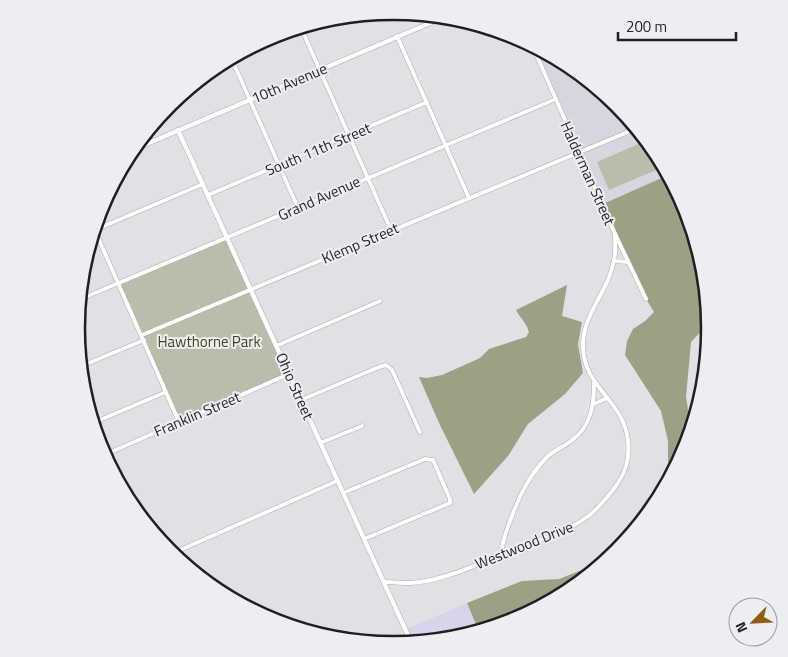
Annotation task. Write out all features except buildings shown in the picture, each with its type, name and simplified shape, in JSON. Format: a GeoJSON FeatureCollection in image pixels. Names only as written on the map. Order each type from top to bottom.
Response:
{"type":"FeatureCollection","features":[{"type":"Feature","properties":{"kind":"street","name":"10th Avenue"},"geometry":{"type":"LineString","coordinates":[[147,144],[431,23]]}},
{"type":"Feature","properties":{"kind":"street"},"geometry":{"type":"LineString","coordinates":[[304,34],[391,230]]}},
{"type":"Feature","properties":{"kind":"street"},"geometry":{"type":"LineString","coordinates":[[398,36],[469,198]]}},
{"type":"Feature","properties":{"kind":"street","name":"Halderman Street"},"geometry":{"type":"LineString","coordinates":[[537,55],[615,234],[646,299]]}},
{"type":"Feature","properties":{"kind":"street"},"geometry":{"type":"LineString","coordinates":[[234,65],[298,208]]}},
{"type":"Feature","properties":{"kind":"street","name":"Grand Avenue"},"geometry":{"type":"LineString","coordinates":[[87,296],[556,98]]}},
{"type":"Feature","properties":{"kind":"street","name":"South 11th Street"},"geometry":{"type":"LineString","coordinates":[[208,195],[427,102]]}},
{"type":"Feature","properties":{"kind":"street","name":"Ohio Street"},"geometry":{"type":"LineString","coordinates":[[178,130],[408,636]]}},
{"type":"Feature","properties":{"kind":"street"},"geometry":{"type":"LineString","coordinates":[[579,153],[630,130]]}},
{"type":"Feature","properties":{"kind":"street","name":"Klemp Street"},"geometry":{"type":"LineString","coordinates":[[88,364],[251,289],[579,153]]}},
{"type":"Feature","properties":{"kind":"street"},"geometry":{"type":"LineString","coordinates":[[102,228],[203,184]]}},
{"type":"Feature","properties":{"kind":"street","name":"Westwood Drive"},"geometry":{"type":"LineString","coordinates":[[384,582],[410,583],[448,575],[567,528],[587,517],[604,502],[623,476],[629,462],[627,429],[619,412],[594,383],[587,369],[583,353],[586,323],[609,277],[614,261],[615,234]]}},
{"type":"Feature","properties":{"kind":"street"},"geometry":{"type":"LineString","coordinates":[[99,238],[179,422]]}},
{"type":"Feature","properties":{"kind":"street"},"geometry":{"type":"LineString","coordinates":[[614,261],[628,262]]}},
{"type":"Feature","properties":{"kind":"street"},"geometry":{"type":"LineString","coordinates":[[276,346],[380,301]]}},
{"type":"Feature","properties":{"kind":"street"},"geometry":{"type":"LineString","coordinates":[[301,400],[384,365],[392,370],[420,432]]}},
{"type":"Feature","properties":{"kind":"street","name":"Franklin Street"},"geometry":{"type":"LineString","coordinates":[[111,452],[289,374]]}},
{"type":"Feature","properties":{"kind":"street"},"geometry":{"type":"LineString","coordinates":[[502,554],[502,544],[519,497],[527,481],[548,457],[581,433],[590,417],[594,404],[594,383]]}},
{"type":"Feature","properties":{"kind":"street"},"geometry":{"type":"LineString","coordinates":[[100,420],[166,392]]}},
{"type":"Feature","properties":{"kind":"street"},"geometry":{"type":"LineString","coordinates":[[594,404],[608,398]]}},
{"type":"Feature","properties":{"kind":"street"},"geometry":{"type":"LineString","coordinates":[[320,443],[362,426]]}},
{"type":"Feature","properties":{"kind":"street"},"geometry":{"type":"LineString","coordinates":[[343,493],[424,459],[433,460],[450,503],[364,539]]}},
{"type":"Feature","properties":{"kind":"street"},"geometry":{"type":"LineString","coordinates":[[180,550],[337,481]]}},
{"type":"Feature","properties":{"kind":"shaded area"},"geometry":{"type":"Polygon","coordinates":[[[537,55],[582,84],[612,110],[639,141],[663,177],[603,204],[537,55]]]}},
{"type":"Feature","properties":{"kind":"shaded area"},"geometry":{"type":"Polygon","coordinates":[[[467,603],[476,625],[454,631],[414,636],[408,636],[405,630],[467,603]]]}},
{"type":"Feature","properties":{"kind":"green space"},"geometry":{"type":"Polygon","coordinates":[[[641,143],[658,169],[609,190],[597,162],[641,143]]]}},
{"type":"Feature","properties":{"kind":"green space"},"geometry":{"type":"Polygon","coordinates":[[[663,177],[679,210],[697,268],[702,308],[702,330],[691,342],[686,397],[689,417],[679,447],[666,475],[668,464],[668,441],[661,411],[625,355],[627,341],[633,329],[654,312],[646,299],[603,204],[663,177]]]}},
{"type":"Feature","properties":{"kind":"green space","name":"Hawthorne Park"},"geometry":{"type":"Polygon","coordinates":[[[228,238],[289,374],[179,422],[119,283],[228,238]]]}},
{"type":"Feature","properties":{"kind":"green space"},"geometry":{"type":"Polygon","coordinates":[[[567,285],[562,316],[582,322],[578,344],[583,373],[565,394],[528,424],[508,456],[474,494],[419,377],[427,378],[442,375],[480,358],[489,349],[526,337],[529,332],[528,329],[516,310],[567,285]]]}},
{"type":"Feature","properties":{"kind":"green space"},"geometry":{"type":"Polygon","coordinates":[[[591,565],[548,596],[493,621],[476,625],[467,603],[522,581],[559,579],[591,565]]]}}]}
